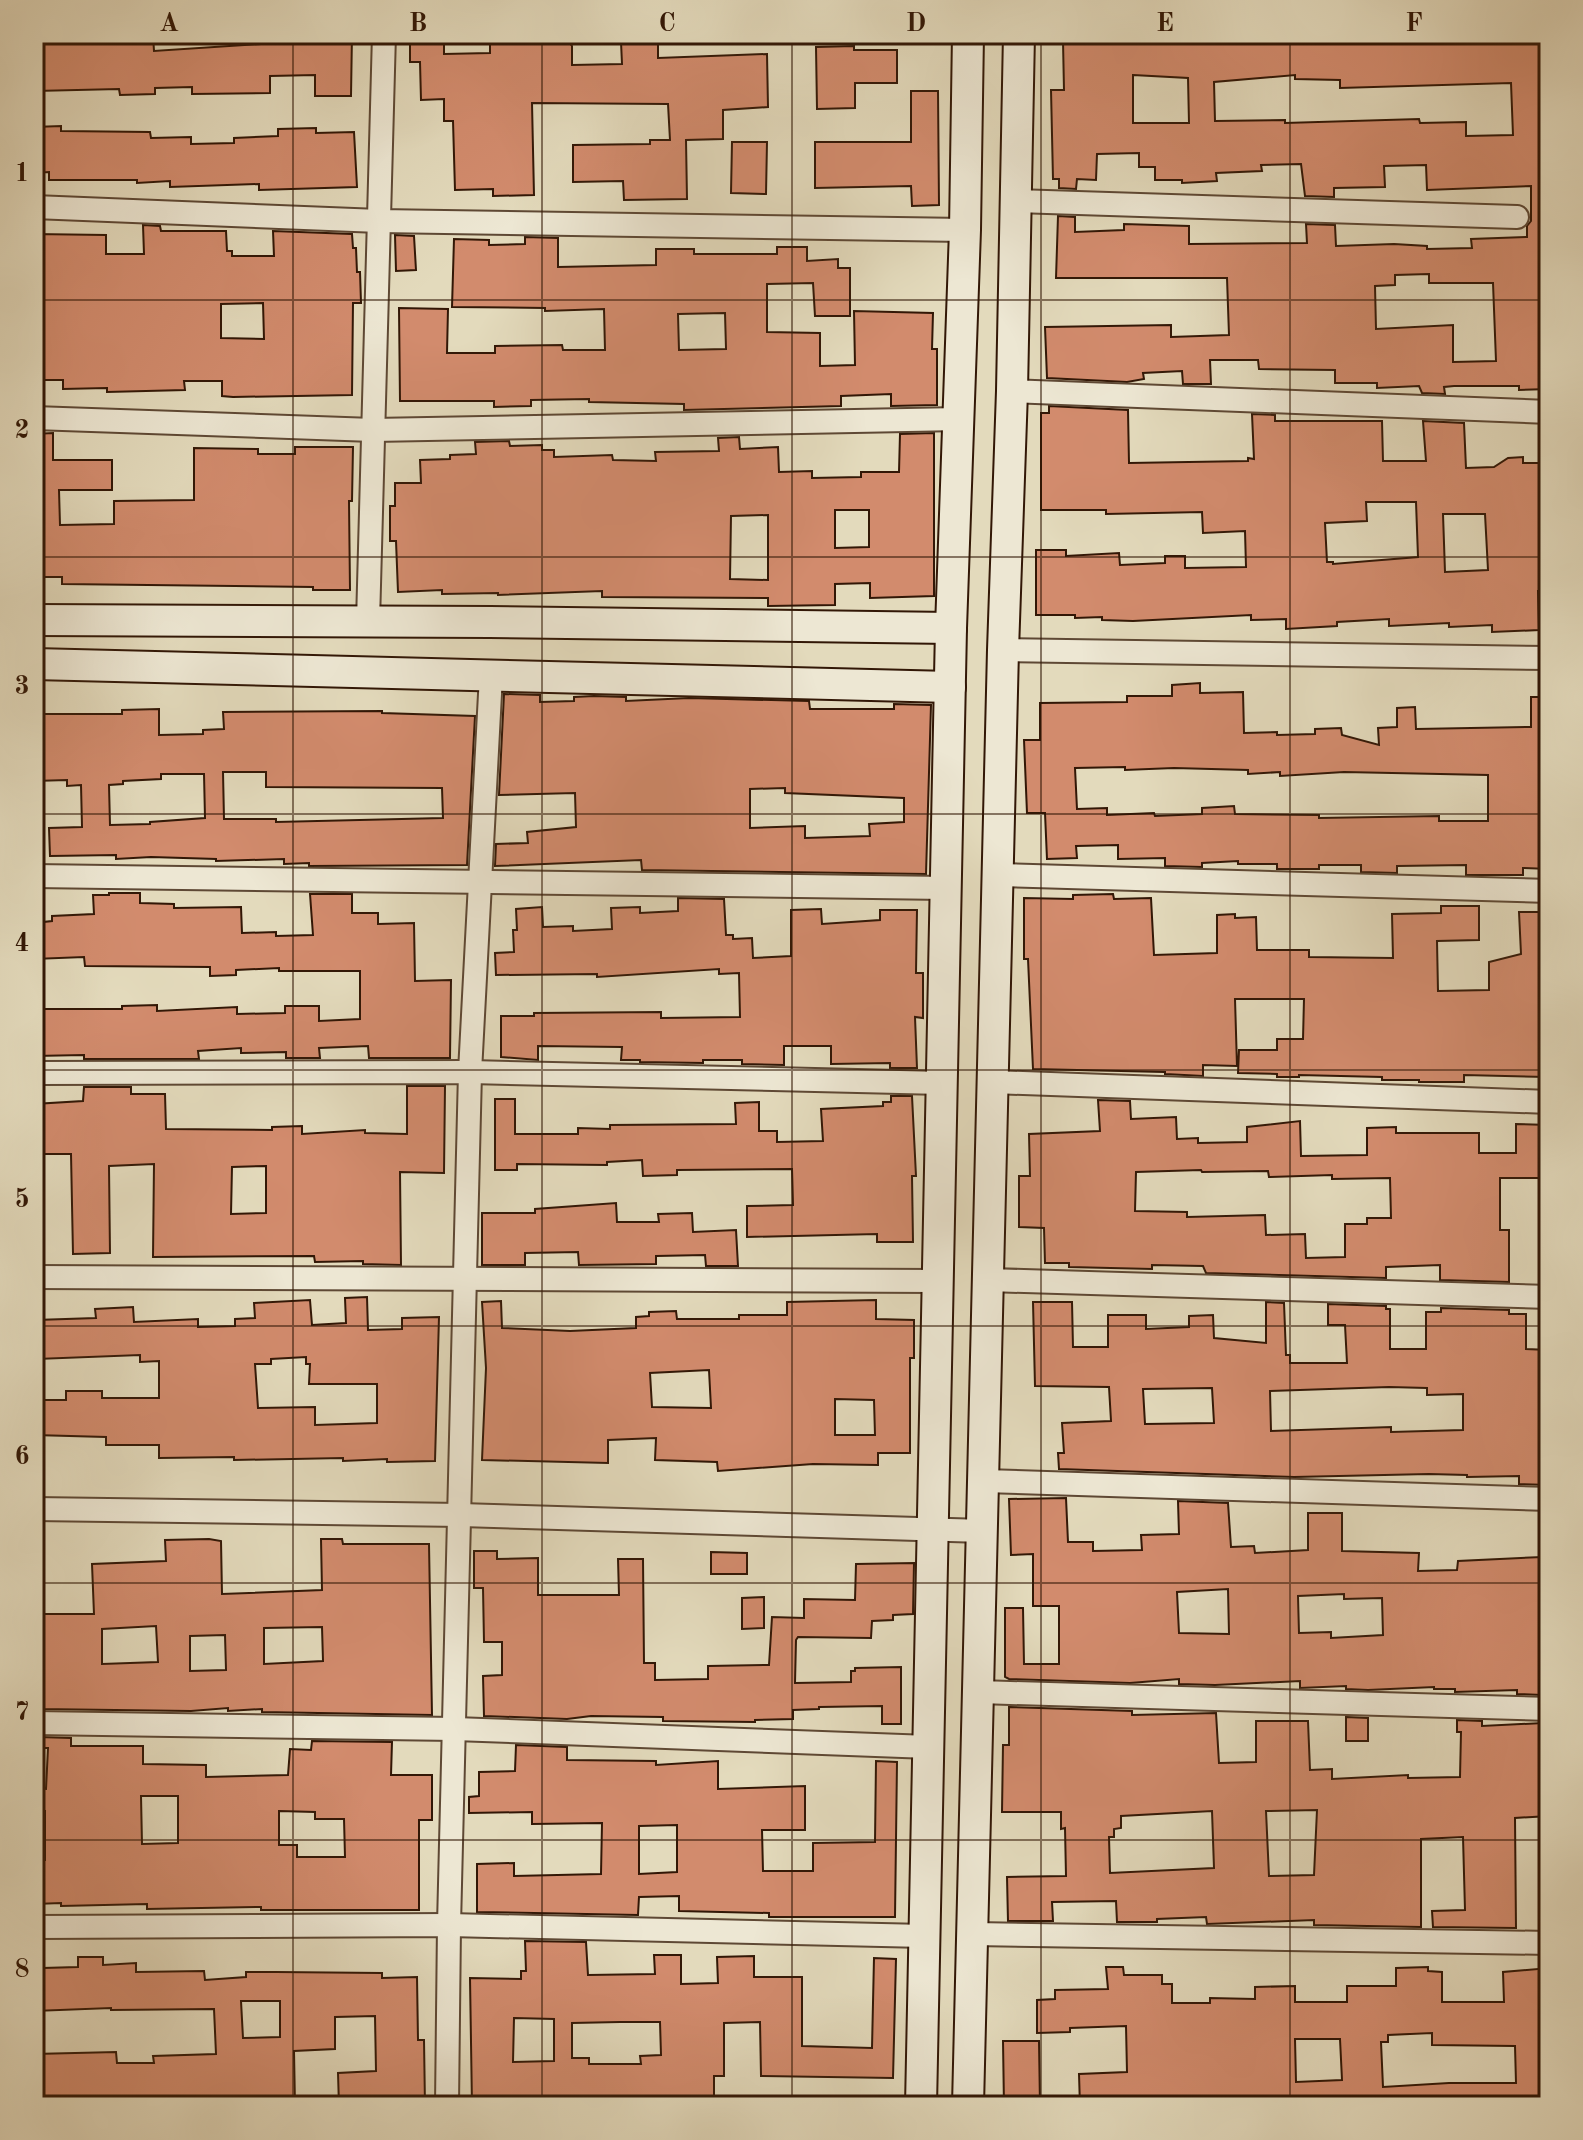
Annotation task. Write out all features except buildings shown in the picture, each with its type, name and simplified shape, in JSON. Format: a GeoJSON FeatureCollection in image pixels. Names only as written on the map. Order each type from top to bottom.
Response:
{"type":"FeatureCollection","features":[{"type":"Feature","properties":{"kind":"main road"},"geometry":{"type":"LineString","coordinates":[[921,2106],[951,628],[960,419],[968,34]]}},
{"type":"Feature","properties":{"kind":"main road"},"geometry":{"type":"LineString","coordinates":[[968,2106],[1019,34]]}},
{"type":"Feature","properties":{"kind":"main road"},"geometry":{"type":"LineString","coordinates":[[34,620],[951,628]]}},
{"type":"Feature","properties":{"kind":"main road"},"geometry":{"type":"LineString","coordinates":[[34,664],[950,687]]}},
{"type":"Feature","properties":{"kind":"street"},"geometry":{"type":"LineString","coordinates":[[368,622],[384,34]]}},
{"type":"Feature","properties":{"kind":"street"},"geometry":{"type":"LineString","coordinates":[[1014,201],[1517,217]]}},
{"type":"Feature","properties":{"kind":"street"},"geometry":{"type":"LineString","coordinates":[[34,207],[379,221],[965,230]]}},
{"type":"Feature","properties":{"kind":"street"},"geometry":{"type":"LineString","coordinates":[[1012,391],[1549,412]]}},
{"type":"Feature","properties":{"kind":"street"},"geometry":{"type":"LineString","coordinates":[[34,418],[373,430],[960,419]]}},
{"type":"Feature","properties":{"kind":"street"},"geometry":{"type":"LineString","coordinates":[[1003,650],[1549,658]]}},
{"type":"Feature","properties":{"kind":"street"},"geometry":{"type":"LineString","coordinates":[[447,2106],[470,1072],[491,675]]}},
{"type":"Feature","properties":{"kind":"street"},"geometry":{"type":"LineString","coordinates":[[998,875],[1549,891]]}},
{"type":"Feature","properties":{"kind":"street"},"geometry":{"type":"LineString","coordinates":[[34,876],[946,888]]}},
{"type":"Feature","properties":{"kind":"street"},"geometry":{"type":"LineString","coordinates":[[34,1073],[470,1072],[942,1083]]}},
{"type":"Feature","properties":{"kind":"street"},"geometry":{"type":"LineString","coordinates":[[993,1082],[1549,1102]]}},
{"type":"Feature","properties":{"kind":"street"},"geometry":{"type":"LineString","coordinates":[[34,1277],[938,1281]]}},
{"type":"Feature","properties":{"kind":"street"},"geometry":{"type":"LineString","coordinates":[[989,1280],[1549,1297]]}},
{"type":"Feature","properties":{"kind":"street"},"geometry":{"type":"LineString","coordinates":[[984,1481],[1549,1499]]}},
{"type":"Feature","properties":{"kind":"street"},"geometry":{"type":"LineString","coordinates":[[34,1509],[461,1515],[983,1531]]}},
{"type":"Feature","properties":{"kind":"street"},"geometry":{"type":"LineString","coordinates":[[979,1692],[1549,1709]]}},
{"type":"Feature","properties":{"kind":"street"},"geometry":{"type":"LineString","coordinates":[[34,1723],[455,1729],[929,1747]]}},
{"type":"Feature","properties":{"kind":"street"},"geometry":{"type":"LineString","coordinates":[[34,1927],[449,1925],[925,1936]]}},
{"type":"Feature","properties":{"kind":"street"},"geometry":{"type":"LineString","coordinates":[[974,1934],[1549,1943]]}}]}
